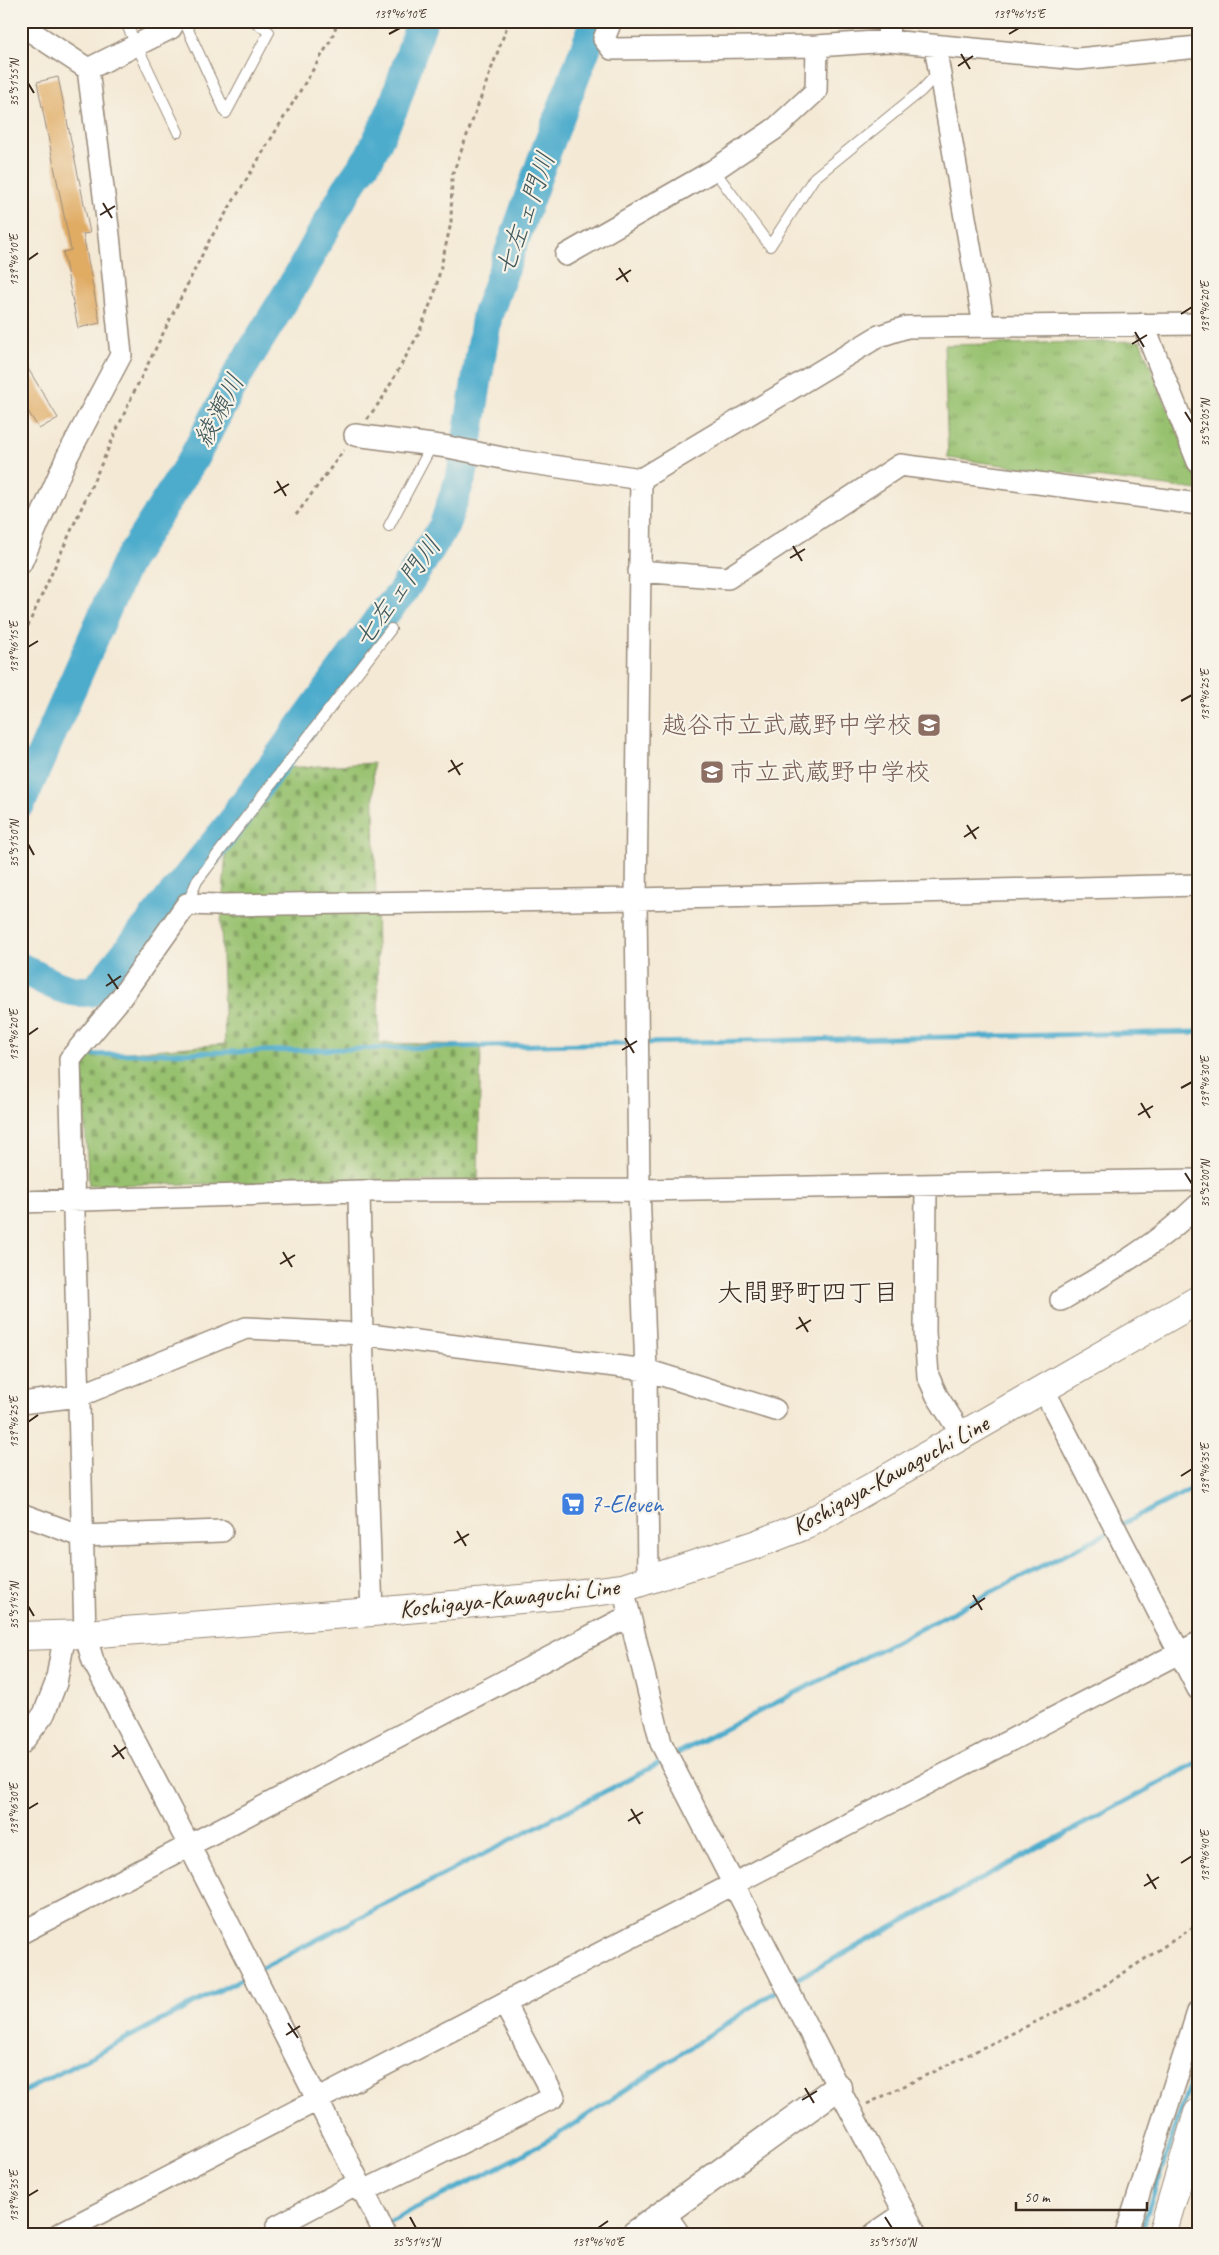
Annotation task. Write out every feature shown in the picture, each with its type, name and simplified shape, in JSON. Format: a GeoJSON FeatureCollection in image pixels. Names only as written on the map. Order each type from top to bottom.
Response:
{"type":"FeatureCollection","features":[{"type":"Feature","properties":{"kind":"main road","name":"Koshigaya-Kawaguchi Line"},"geometry":{"type":"LineString","coordinates":[[21,1636],[75,1634],[372,1612],[567,1595],[623,1588],[757,1544],[806,1525],[1198,1300]]}},
{"type":"Feature","properties":{"kind":"main road"},"geometry":{"type":"LineString","coordinates":[[1162,2234],[1198,2113]]}},
{"type":"Feature","properties":{"kind":"street"},"geometry":{"type":"LineString","coordinates":[[88,69],[171,28],[175,21]]}},
{"type":"Feature","properties":{"kind":"street"},"geometry":{"type":"LineString","coordinates":[[611,21],[604,39],[612,49],[817,46],[888,31],[935,46],[1078,59],[1198,47]]}},
{"type":"Feature","properties":{"kind":"street"},"geometry":{"type":"LineString","coordinates":[[21,25],[88,69],[122,355],[67,457],[21,563]]}},
{"type":"Feature","properties":{"kind":"street"},"geometry":{"type":"LineString","coordinates":[[566,255],[714,170],[776,128],[816,91],[817,46]]}},
{"type":"Feature","properties":{"kind":"street"},"geometry":{"type":"LineString","coordinates":[[935,46],[984,326]]}},
{"type":"Feature","properties":{"kind":"street"},"geometry":{"type":"LineString","coordinates":[[1143,324],[1198,462]]}},
{"type":"Feature","properties":{"kind":"street"},"geometry":{"type":"LineString","coordinates":[[355,435],[432,445],[512,460],[640,479],[879,336],[907,327],[1198,324]]}},
{"type":"Feature","properties":{"kind":"street"},"geometry":{"type":"LineString","coordinates":[[640,571],[728,578],[900,465],[1198,504]]}},
{"type":"Feature","properties":{"kind":"street"},"geometry":{"type":"LineString","coordinates":[[640,479],[636,899],[638,1190],[646,1370],[648,1579]]}},
{"type":"Feature","properties":{"kind":"street"},"geometry":{"type":"LineString","coordinates":[[21,1744],[44,1714],[75,1634],[81,1536],[75,1200],[70,1059],[120,998],[187,904],[636,899],[1198,885]]}},
{"type":"Feature","properties":{"kind":"street"},"geometry":{"type":"LineString","coordinates":[[21,1202],[359,1191],[638,1190],[1198,1180]]}},
{"type":"Feature","properties":{"kind":"street"},"geometry":{"type":"LineString","coordinates":[[926,1185],[925,1332],[928,1376],[937,1396],[962,1435]]}},
{"type":"Feature","properties":{"kind":"street"},"geometry":{"type":"LineString","coordinates":[[359,1191],[372,1612]]}},
{"type":"Feature","properties":{"kind":"street"},"geometry":{"type":"LineString","coordinates":[[1061,1300],[1107,1273],[1175,1227],[1198,1205]]}},
{"type":"Feature","properties":{"kind":"street"},"geometry":{"type":"LineString","coordinates":[[21,1403],[79,1396],[246,1328],[362,1334],[646,1370],[775,1410]]}},
{"type":"Feature","properties":{"kind":"street"},"geometry":{"type":"LineString","coordinates":[[1044,1390],[1198,1689]]}},
{"type":"Feature","properties":{"kind":"street"},"geometry":{"type":"LineString","coordinates":[[21,1514],[81,1536],[222,1531]]}},
{"type":"Feature","properties":{"kind":"street"},"geometry":{"type":"LineString","coordinates":[[623,1588],[661,1742],[838,2087],[916,2234]]}},
{"type":"Feature","properties":{"kind":"street"},"geometry":{"type":"LineString","coordinates":[[21,1933],[629,1616]]}},
{"type":"Feature","properties":{"kind":"street"},"geometry":{"type":"LineString","coordinates":[[75,1634],[93,1661],[189,1845],[360,2188],[385,2234]]}},
{"type":"Feature","properties":{"kind":"street"},"geometry":{"type":"LineString","coordinates":[[59,2234],[734,1882],[1198,1643]]}},
{"type":"Feature","properties":{"kind":"street"},"geometry":{"type":"LineString","coordinates":[[277,2226],[554,2096],[504,2003]]}},
{"type":"Feature","properties":{"kind":"street"},"geometry":{"type":"LineString","coordinates":[[1123,2231],[1198,2012]]}},
{"type":"Feature","properties":{"kind":"street"},"geometry":{"type":"LineString","coordinates":[[635,2234],[838,2087]]}},
{"type":"Feature","properties":{"kind":"street"},"geometry":{"type":"LineString","coordinates":[[664,2212],[680,2234]]}},
{"type":"Feature","properties":{"kind":"street"},"geometry":{"type":"LineString","coordinates":[[874,2234],[905,2213]]}},
{"type":"Feature","properties":{"kind":"lane"},"geometry":{"type":"LineString","coordinates":[[124,21],[178,132]]}},
{"type":"Feature","properties":{"kind":"lane"},"geometry":{"type":"LineString","coordinates":[[184,21],[226,113],[270,32],[254,21]]}},
{"type":"Feature","properties":{"kind":"lane"},"geometry":{"type":"LineString","coordinates":[[714,170],[770,246],[814,178],[921,91],[940,72]]}},
{"type":"Feature","properties":{"kind":"lane"},"geometry":{"type":"LineString","coordinates":[[389,526],[432,445]]}},
{"type":"Feature","properties":{"kind":"lane"},"geometry":{"type":"LineString","coordinates":[[187,904],[197,881],[391,629]]}},
{"type":"Feature","properties":{"kind":"path"},"geometry":{"type":"LineString","coordinates":[[21,641],[134,392],[209,241],[327,48],[338,21]]}},
{"type":"Feature","properties":{"kind":"path"},"geometry":{"type":"LineString","coordinates":[[296,516],[382,399],[418,335],[435,292],[451,223],[452,176],[509,21]]}},
{"type":"Feature","properties":{"kind":"path"},"geometry":{"type":"LineString","coordinates":[[851,2112],[1087,1997],[1198,1924]]}},
{"type":"Feature","properties":{"kind":"green space"},"geometry":{"type":"Polygon","coordinates":[[[1140,341],[1198,482],[1198,490],[948,458],[944,345],[1140,341]]]}},
{"type":"Feature","properties":{"kind":"green space"},"geometry":{"type":"Polygon","coordinates":[[[373,763],[379,1043],[481,1045],[478,1181],[89,1185],[80,1056],[225,1044],[221,925],[226,849],[285,768],[373,763]]]}},
{"type":"Feature","properties":{"kind":"building"},"geometry":{"type":"Polygon","coordinates":[[[58,77],[90,233],[83,234],[100,323],[78,328],[63,252],[71,250],[37,82],[58,77]]]}},
{"type":"Feature","properties":{"kind":"building"},"geometry":{"type":"Polygon","coordinates":[[[21,357],[58,418],[39,429],[21,400],[21,357]]]}},
{"type":"Feature","properties":{"kind":"waterway","name":"綾瀬川"},"geometry":{"type":"LineString","coordinates":[[21,802],[126,564],[193,459],[238,374],[298,277],[347,189],[370,156],[393,108],[422,21]]}},
{"type":"Feature","properties":{"kind":"waterway","name":"七左ェ門川"},"geometry":{"type":"LineString","coordinates":[[21,968],[48,982],[67,989],[86,992],[96,990],[238,815],[240,808],[242,808],[379,619],[401,594],[444,526],[462,474],[487,316],[543,159],[596,21]]}},
{"type":"Feature","properties":{"kind":"waterway"},"geometry":{"type":"LineString","coordinates":[[643,1043],[1198,1032]]}},
{"type":"Feature","properties":{"kind":"waterway"},"geometry":{"type":"LineString","coordinates":[[81,1055],[632,1043]]}},
{"type":"Feature","properties":{"kind":"waterway"},"geometry":{"type":"LineString","coordinates":[[1120,1525],[1198,1486]]}},
{"type":"Feature","properties":{"kind":"waterway"},"geometry":{"type":"LineString","coordinates":[[674,1755],[1111,1531]]}},
{"type":"Feature","properties":{"kind":"waterway"},"geometry":{"type":"LineString","coordinates":[[258,1970],[664,1761]]}},
{"type":"Feature","properties":{"kind":"waterway"},"geometry":{"type":"LineString","coordinates":[[789,1983],[1198,1762]]}},
{"type":"Feature","properties":{"kind":"waterway"},"geometry":{"type":"LineString","coordinates":[[21,2093],[249,1975]]}},
{"type":"Feature","properties":{"kind":"waterway"},"geometry":{"type":"LineString","coordinates":[[386,2223],[513,2160],[557,2135],[782,1987]]}},
{"type":"Feature","properties":{"kind":"waterway"},"geometry":{"type":"LineString","coordinates":[[1140,2234],[1198,2059]]}},
{"type":"Feature","properties":{"kind":"waterway"},"geometry":{"type":"LineString","coordinates":[[366,2234],[376,2229]]}},
{"type":"Feature","properties":{"kind":"waterway"},"geometry":{"type":"LineString","coordinates":[[1191,2234],[1198,2229]]}},
{"type":"Feature","properties":{"kind":"place","name":"越谷市立武蔵野中学校"},"geometry":{"type":"Point","coordinates":[929,725]}},
{"type":"Feature","properties":{"kind":"place","name":"市立武蔵野中学校"},"geometry":{"type":"Point","coordinates":[712,772]}},
{"type":"Feature","properties":{"kind":"place","name":"7-Eleven"},"geometry":{"type":"Point","coordinates":[573,1504]}},
{"type":"Feature","properties":{"kind":"district","name":"大間野町四丁目"},"geometry":{"type":"Point","coordinates":[808,1292]}}]}
